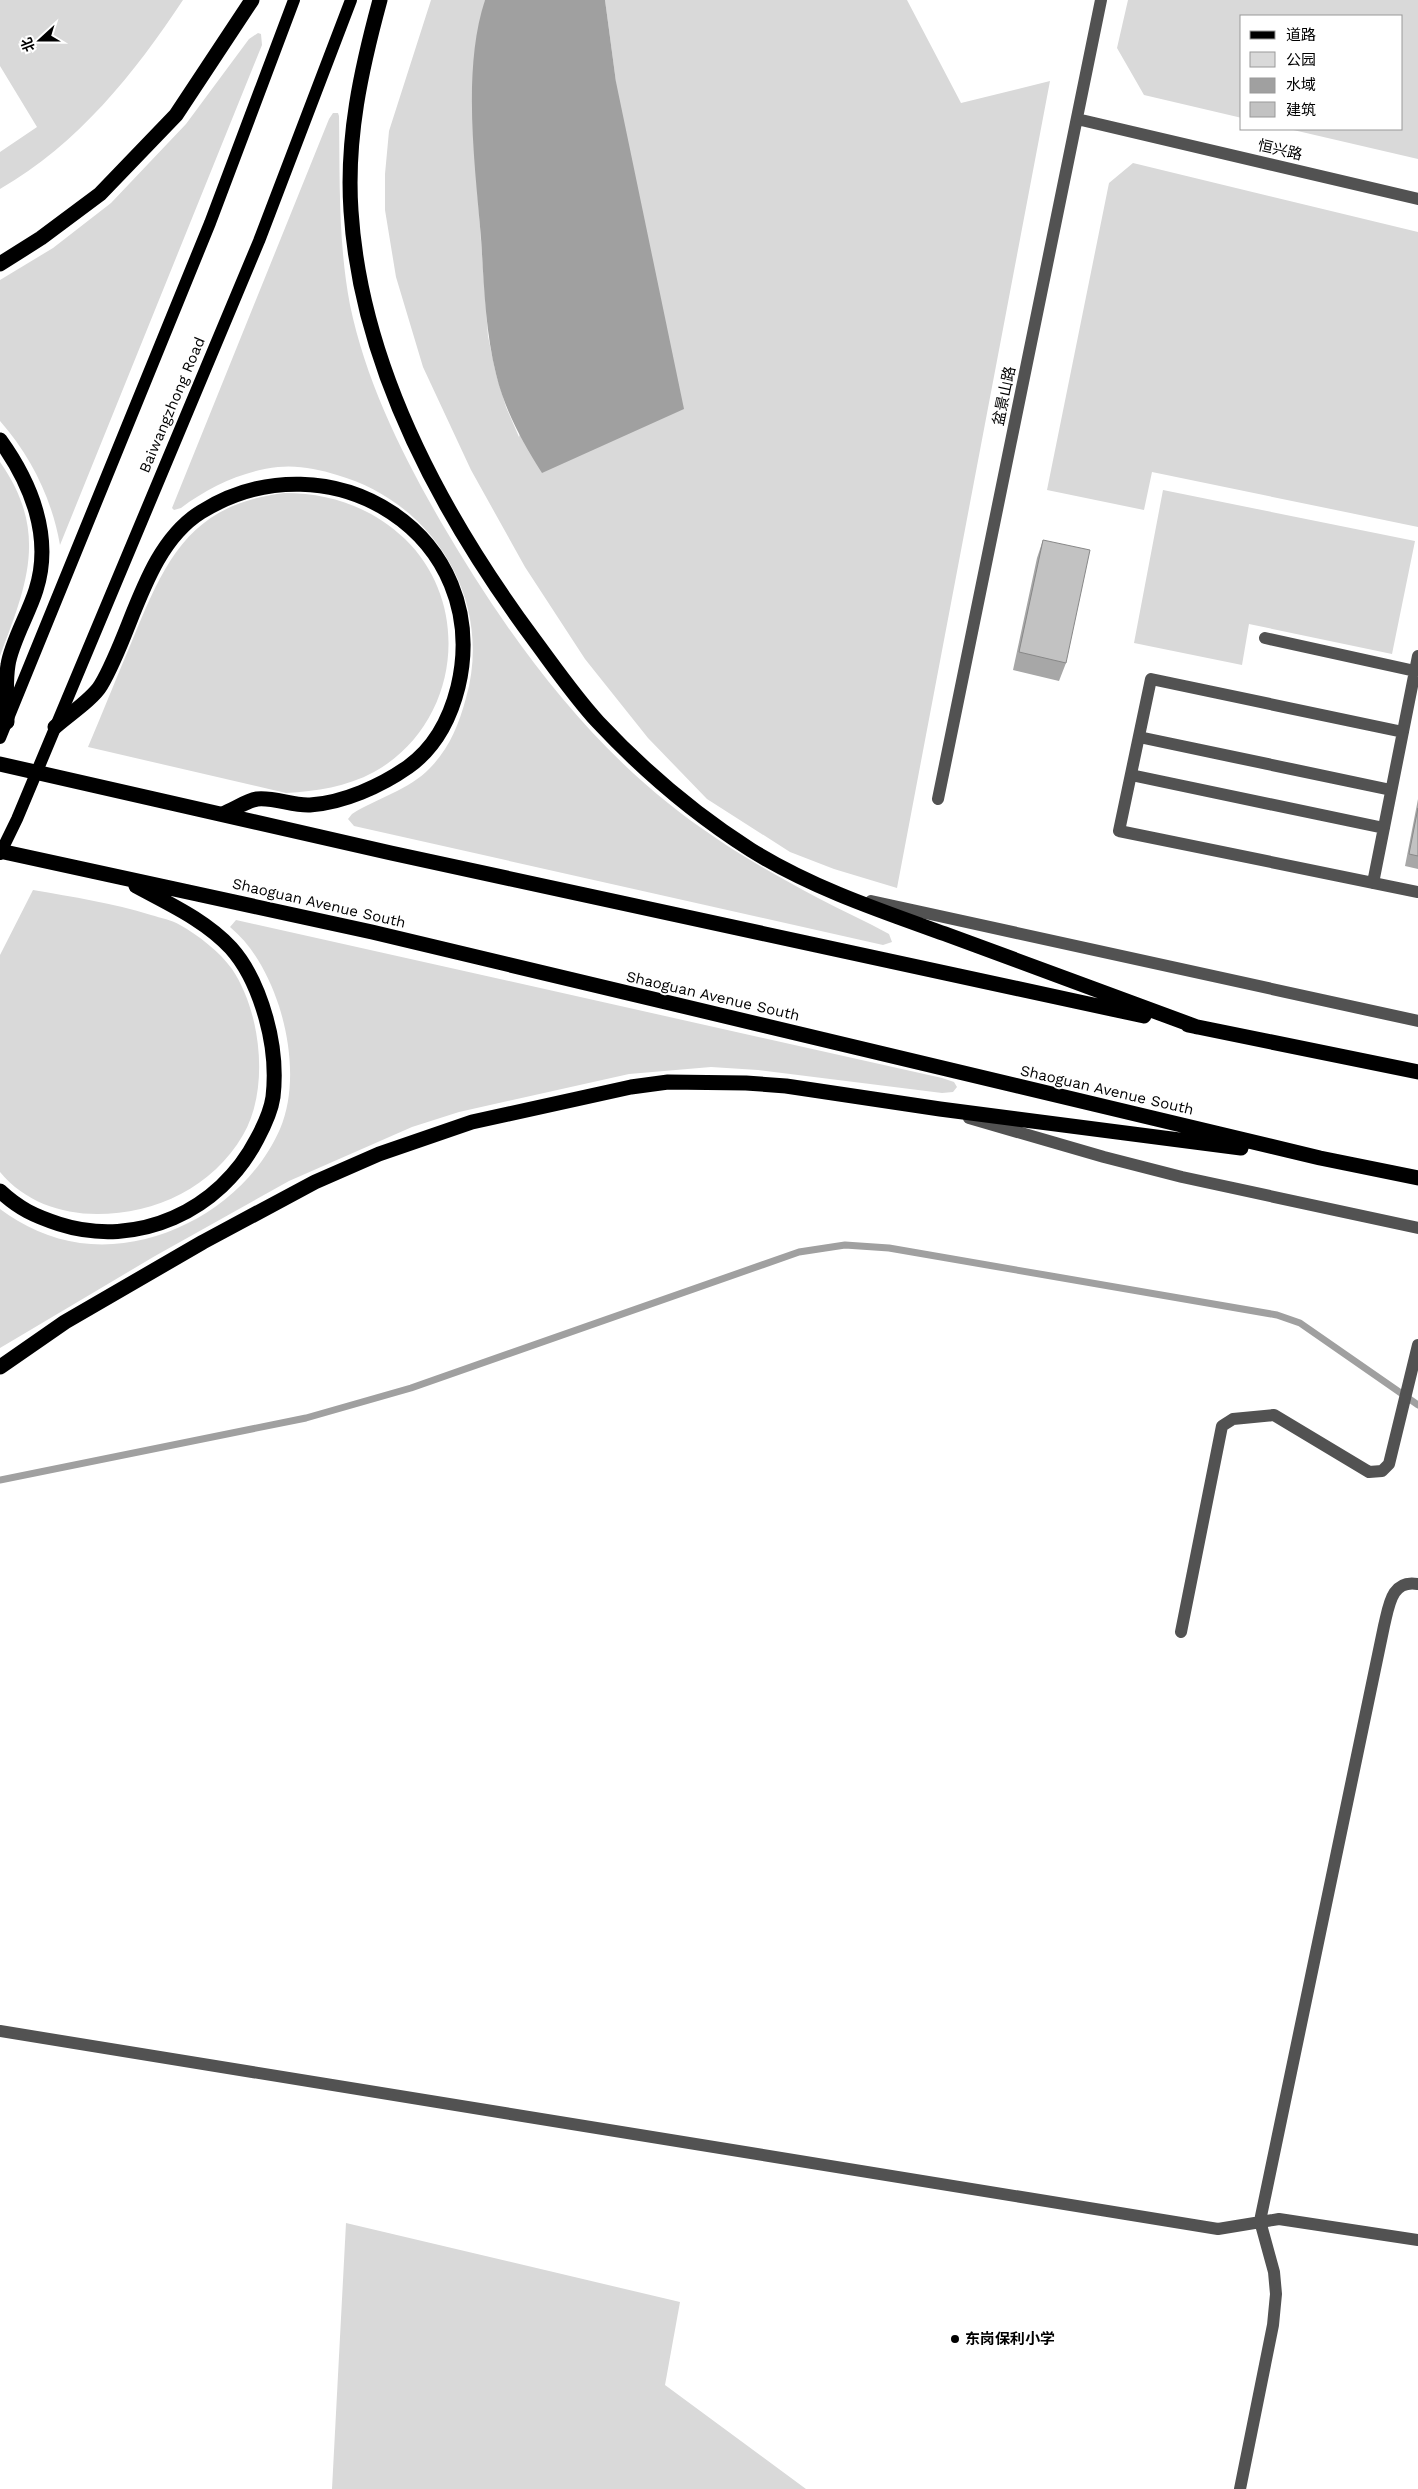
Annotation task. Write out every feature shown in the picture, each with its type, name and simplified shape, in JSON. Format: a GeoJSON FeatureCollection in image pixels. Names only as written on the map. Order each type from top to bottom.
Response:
{"type":"FeatureCollection","features":[{"type":"Feature","properties":{"kind":"highway"},"geometry":{"type":"LineString","coordinates":[[0,264],[41,238],[100,194],[176,115],[252,0]]}},
{"type":"Feature","properties":{"kind":"highway"},"geometry":{"type":"LineString","coordinates":[[380,0],[355,104],[351,163],[351,210],[354,238],[365,304],[380,356],[403,416],[431,475],[474,552],[521,622],[596,720],[674,793],[751,850],[834,893],[1197,1027]]}},
{"type":"Feature","properties":{"kind":"highway"},"geometry":{"type":"LineString","coordinates":[[0,440],[29,488],[37,512],[41,536],[37,588],[8,664],[7,722]]}},
{"type":"Feature","properties":{"kind":"highway"},"geometry":{"type":"LineString","coordinates":[[55,727],[100,687],[160,556],[180,530],[197,515],[231,496],[264,486],[282,484],[330,486],[366,498],[400,519],[416,533],[431,550],[453,593],[460,619],[463,641],[462,666],[449,719],[439,735],[421,756],[403,771],[370,789],[341,799],[310,805],[258,799],[222,814]]}},
{"type":"Feature","properties":{"kind":"highway"},"geometry":{"type":"LineString","coordinates":[[0,764],[391,853],[1197,1027],[1418,1072]]}},
{"type":"Feature","properties":{"kind":"highway","name":"Shaoguan Avenue South"},"geometry":{"type":"LineString","coordinates":[[0,852],[372,932],[1320,1158],[1418,1178]]}},
{"type":"Feature","properties":{"kind":"highway"},"geometry":{"type":"LineString","coordinates":[[0,1191],[26,1212],[70,1227],[92,1231],[121,1231],[144,1228],[188,1211],[212,1197],[249,1154],[265,1124],[273,1098],[274,1065],[270,1033],[255,985],[242,962],[217,935],[188,914],[118,877]]}},
{"type":"Feature","properties":{"kind":"highway"},"geometry":{"type":"LineString","coordinates":[[0,1366],[65,1322],[202,1242],[315,1182],[379,1154],[472,1122],[581,1096],[668,1082],[746,1083],[786,1086],[940,1109],[1320,1158]]}},
{"type":"Feature","properties":{"kind":"main road"},"geometry":{"type":"LineString","coordinates":[[0,738],[210,223],[294,0]]}},
{"type":"Feature","properties":{"kind":"main road","name":"Baiwangzhong Road"},"geometry":{"type":"LineString","coordinates":[[0,852],[17,819],[255,250],[351,0]]}},
{"type":"Feature","properties":{"kind":"street","name":"盆景山路"},"geometry":{"type":"LineString","coordinates":[[938,800],[1101,0]]}},
{"type":"Feature","properties":{"kind":"street","name":"恒兴路"},"geometry":{"type":"LineString","coordinates":[[1077,119],[1418,199]]}},
{"type":"Feature","properties":{"kind":"street"},"geometry":{"type":"LineString","coordinates":[[1265,638],[1415,671]]}},
{"type":"Feature","properties":{"kind":"street"},"geometry":{"type":"LineString","coordinates":[[1373,883],[1403,732],[1413,704],[1418,656]]}},
{"type":"Feature","properties":{"kind":"street"},"geometry":{"type":"LineString","coordinates":[[1403,732],[1151,679],[1119,831],[1418,892]]}},
{"type":"Feature","properties":{"kind":"street"},"geometry":{"type":"LineString","coordinates":[[1139,737],[1391,790]]}},
{"type":"Feature","properties":{"kind":"street"},"geometry":{"type":"LineString","coordinates":[[1131,775],[1384,828]]}},
{"type":"Feature","properties":{"kind":"street"},"geometry":{"type":"LineString","coordinates":[[834,893],[1418,1021]]}},
{"type":"Feature","properties":{"kind":"street"},"geometry":{"type":"LineString","coordinates":[[940,1109],[1104,1158],[1173,1175],[1418,1228]]}},
{"type":"Feature","properties":{"kind":"street"},"geometry":{"type":"LineString","coordinates":[[1181,1632],[1222,1426],[1233,1420],[1256,1415],[1274,1415],[1373,1472],[1386,1468],[1395,1440],[1418,1345]]}},
{"type":"Feature","properties":{"kind":"street"},"geometry":{"type":"LineString","coordinates":[[1240,2489],[1273,2325],[1276,2294],[1274,2272],[1260,2221],[1384,1626],[1394,1592],[1398,1587],[1409,1583],[1418,1584]]}},
{"type":"Feature","properties":{"kind":"street"},"geometry":{"type":"LineString","coordinates":[[0,2031],[1218,2229],[1279,2219],[1418,2240]]}},
{"type":"Feature","properties":{"kind":"green space"},"geometry":{"type":"Polygon","coordinates":[[[0,0],[183,0],[145,54],[79,129],[55,151],[0,189],[0,152],[37,127],[0,66],[0,0]]]}},
{"type":"Feature","properties":{"kind":"green space"},"geometry":{"type":"Polygon","coordinates":[[[431,0],[485,0],[473,90],[477,186],[488,336],[496,374],[506,407],[519,437],[616,82],[605,0],[907,0],[961,103],[1050,81],[897,888],[834,869],[790,852],[707,799],[648,738],[585,659],[525,567],[471,470],[423,367],[396,277],[385,210],[385,174],[389,131],[431,0]]]}},
{"type":"Feature","properties":{"kind":"green space"},"geometry":{"type":"Polygon","coordinates":[[[1128,0],[1418,0],[1418,159],[1293,130],[1403,130],[1403,15],[1240,15],[1240,118],[1144,95],[1117,48],[1128,0]]]}},
{"type":"Feature","properties":{"kind":"green space"},"geometry":{"type":"Polygon","coordinates":[[[258,33],[261,34],[262,45],[60,545],[52,511],[39,479],[11,434],[0,421],[0,280],[53,248],[111,203],[186,124],[249,39],[258,33]]]}},
{"type":"Feature","properties":{"kind":"green space"},"geometry":{"type":"Polygon","coordinates":[[[333,113],[338,113],[339,116],[340,210],[343,258],[350,305],[365,362],[399,444],[441,522],[489,599],[514,636],[571,708],[601,742],[668,803],[704,830],[760,866],[889,934],[892,942],[883,945],[354,826],[348,819],[362,808],[403,788],[422,776],[443,753],[457,727],[466,698],[472,661],[471,626],[463,591],[448,560],[427,532],[402,507],[371,488],[315,469],[278,467],[252,472],[227,481],[203,493],[181,508],[174,510],[172,508],[333,113]]]}},
{"type":"Feature","properties":{"kind":"green space"},"geometry":{"type":"Polygon","coordinates":[[[1133,163],[1418,232],[1418,527],[1152,472],[1144,510],[1047,490],[1109,183],[1133,163]]]}},
{"type":"Feature","properties":{"kind":"green space"},"geometry":{"type":"Polygon","coordinates":[[[0,462],[15,487],[24,512],[29,535],[29,558],[18,605],[0,656],[0,462]]]}},
{"type":"Feature","properties":{"kind":"green space"},"geometry":{"type":"Polygon","coordinates":[[[1163,490],[1415,541],[1392,654],[1249,624],[1242,665],[1134,643],[1163,490]]]}},
{"type":"Feature","properties":{"kind":"green space"},"geometry":{"type":"Polygon","coordinates":[[[285,493],[334,499],[364,510],[378,518],[405,539],[427,566],[441,597],[448,630],[447,663],[439,695],[424,725],[403,751],[374,772],[353,781],[331,787],[286,793],[88,747],[156,586],[185,541],[203,524],[225,510],[252,499],[285,493]]]}},
{"type":"Feature","properties":{"kind":"green space"},"geometry":{"type":"Polygon","coordinates":[[[33,890],[122,907],[177,923],[215,950],[232,969],[242,987],[250,1007],[258,1051],[259,1074],[257,1096],[251,1116],[243,1135],[231,1153],[216,1169],[199,1183],[161,1203],[119,1213],[70,1212],[31,1198],[20,1191],[0,1172],[0,955],[33,890]]]}},
{"type":"Feature","properties":{"kind":"green space"},"geometry":{"type":"Polygon","coordinates":[[[236,920],[942,1078],[954,1082],[957,1087],[953,1092],[942,1093],[758,1070],[711,1067],[629,1074],[459,1112],[412,1127],[289,1181],[155,1256],[0,1348],[0,1209],[38,1231],[69,1241],[110,1244],[140,1240],[170,1231],[198,1218],[224,1200],[246,1180],[266,1156],[280,1129],[285,1114],[290,1083],[289,1052],[283,1021],[275,995],[260,963],[239,935],[230,927],[236,920]]]}},
{"type":"Feature","properties":{"kind":"green space"},"geometry":{"type":"Polygon","coordinates":[[[346,2223],[680,2302],[665,2385],[806,2489],[332,2489],[346,2223]]]}},
{"type":"Feature","properties":{"kind":"water"},"geometry":{"type":"Polygon","coordinates":[[[485,0],[605,0],[616,82],[684,409],[542,473],[521,437],[504,401],[492,357],[487,323],[472,118],[474,56],[478,27],[485,0]]]}},
{"type":"Feature","properties":{"kind":"building"},"geometry":{"type":"Polygon","coordinates":[[[1043,540],[1090,550],[1066,663],[1019,652],[1043,540]]]}},
{"type":"Feature","properties":{"kind":"building"},"geometry":{"type":"Polygon","coordinates":[[[1418,808],[1418,856],[1409,854],[1418,808]]]}},
{"type":"Feature","properties":{"kind":"waterway"},"geometry":{"type":"LineString","coordinates":[[0,1480],[306,1418],[411,1388],[799,1252],[845,1245],[889,1248],[1277,1315],[1300,1323],[1418,1405]]}},
{"type":"Feature","properties":{"kind":"place","name":"东岗保利小学"},"geometry":{"type":"Point","coordinates":[955,2339]}}]}
